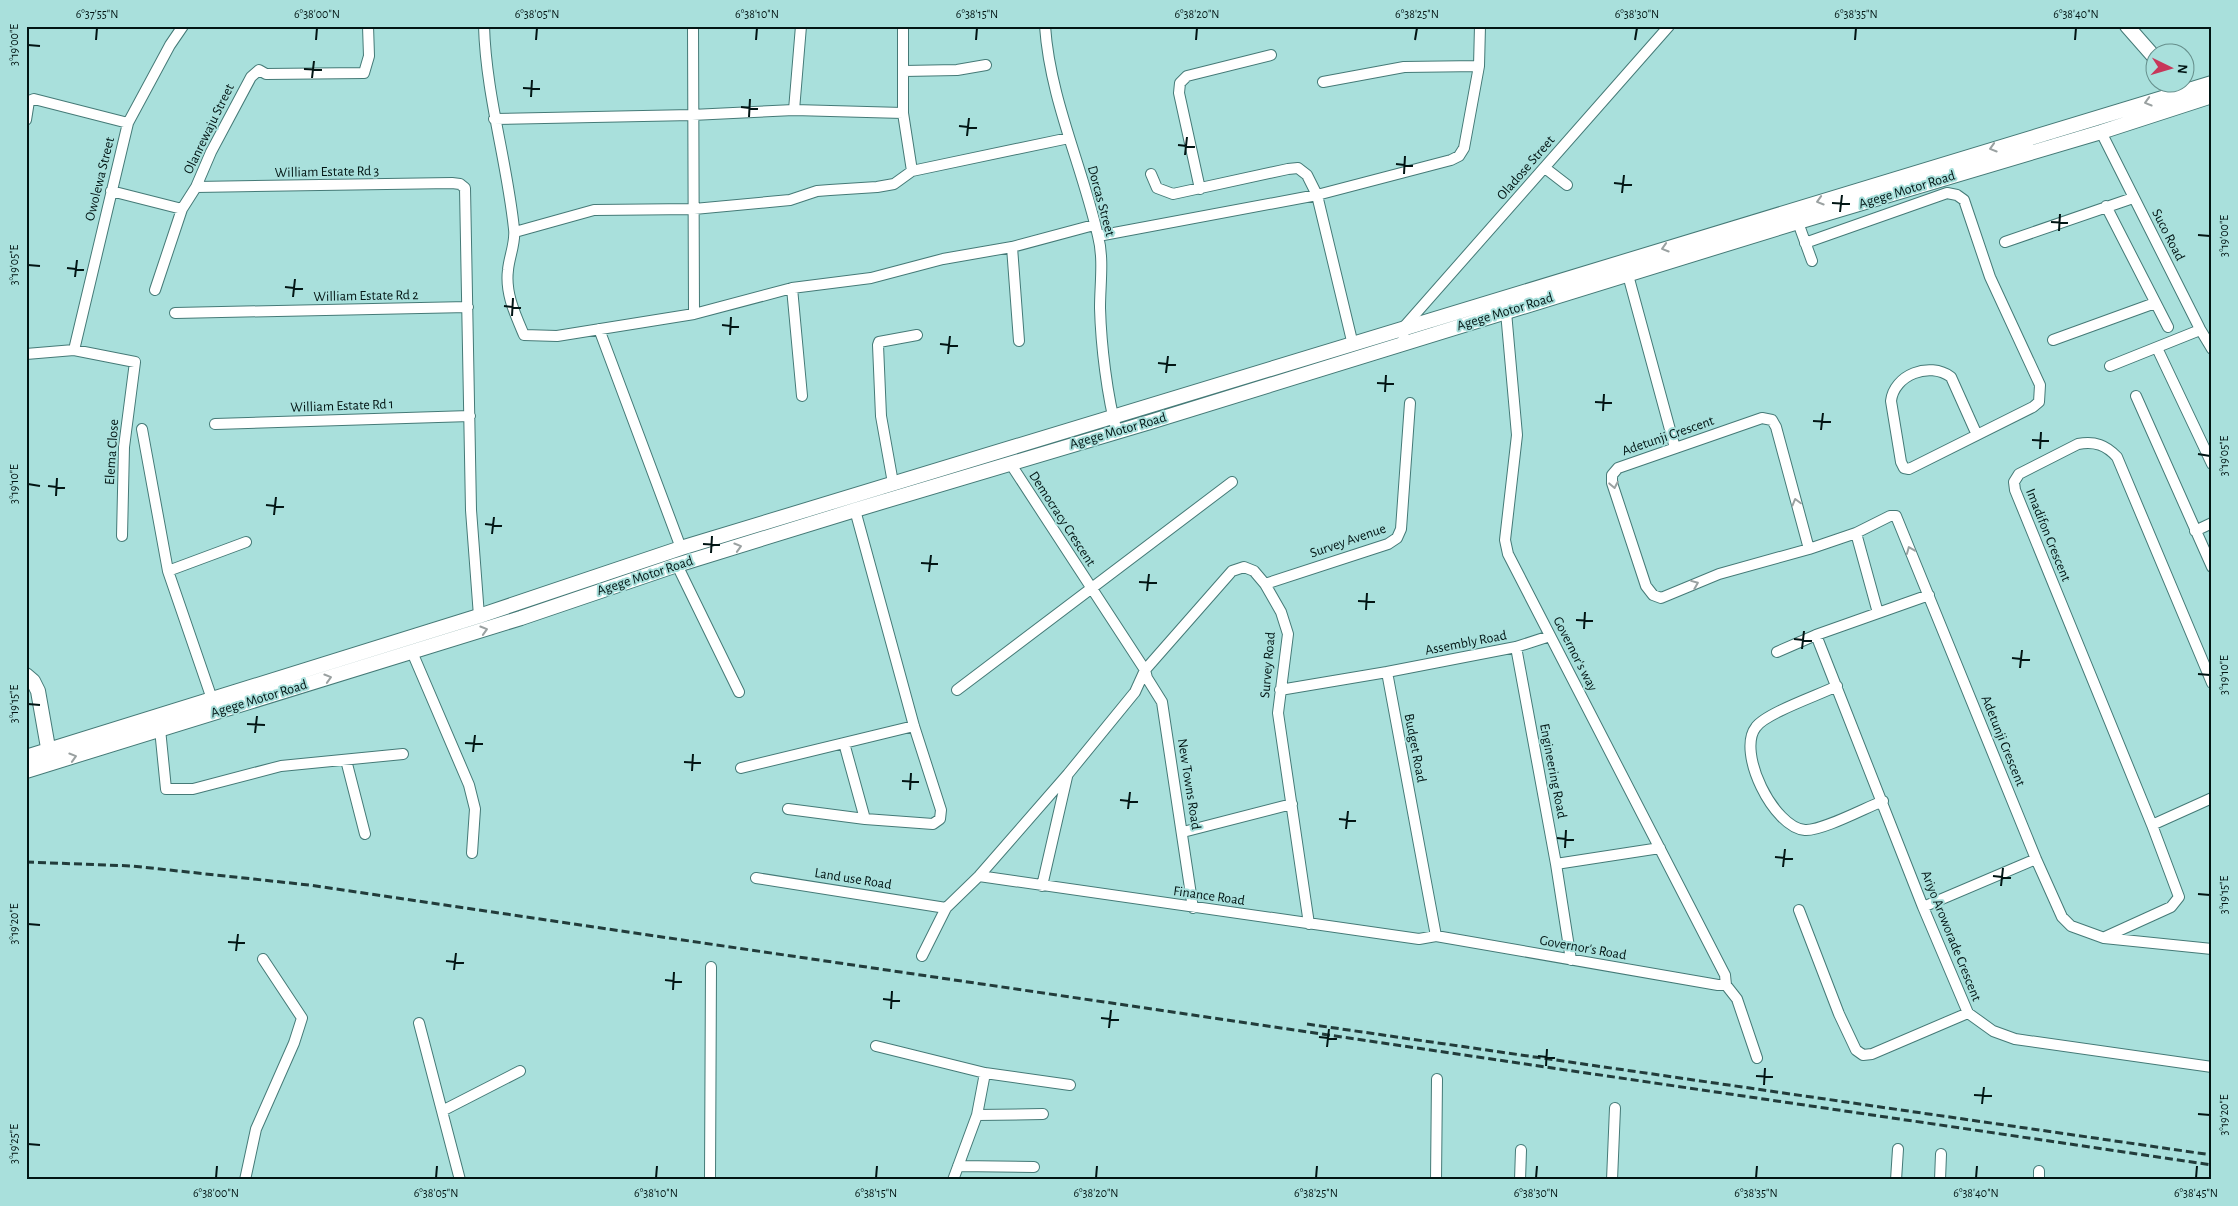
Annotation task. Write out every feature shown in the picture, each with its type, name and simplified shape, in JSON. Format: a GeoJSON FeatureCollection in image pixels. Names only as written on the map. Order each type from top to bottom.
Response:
{"type":"FeatureCollection","features":[{"type":"Feature","properties":{"kind":"main road"},"geometry":{"type":"LineString","coordinates":[[2127,26],[2146,48]]}},
{"type":"Feature","properties":{"kind":"main road","name":"Agege Motor Road"},"geometry":{"type":"LineString","coordinates":[[2196,85],[2212,83]]}},
{"type":"Feature","properties":{"kind":"main road","name":"Agege Motor Road"},"geometry":{"type":"LineString","coordinates":[[26,771],[50,756],[212,699],[479,616],[681,548],[1112,416],[1353,345],[2164,92]]}},
{"type":"Feature","properties":{"kind":"main road","name":"Agege Motor Road"},"geometry":{"type":"LineString","coordinates":[[26,757],[50,756],[160,729],[521,618],[677,565],[855,510],[1117,432],[1798,222],[2101,132],[2212,96]]}},
{"type":"Feature","properties":{"kind":"main road"},"geometry":{"type":"LineString","coordinates":[[797,513],[801,527]]}},
{"type":"Feature","properties":{"kind":"main road"},"geometry":{"type":"LineString","coordinates":[[711,539],[715,554]]}},
{"type":"Feature","properties":{"kind":"main road"},"geometry":{"type":"LineString","coordinates":[[26,675],[33,681],[38,691],[50,756]]}},
{"type":"Feature","properties":{"kind":"street","name":"Owolewa Street"},"geometry":{"type":"LineString","coordinates":[[74,350],[128,122],[170,45],[184,26]]}},
{"type":"Feature","properties":{"kind":"street","name":"Olanrewaju Street"},"geometry":{"type":"LineString","coordinates":[[155,290],[182,209],[196,188],[210,152],[251,77],[258,70],[266,74],[364,73],[369,56],[368,26]]}},
{"type":"Feature","properties":{"kind":"street"},"geometry":{"type":"LineString","coordinates":[[484,26],[494,119],[510,193],[515,232],[508,270],[507,291],[524,335],[557,336],[694,314],[792,288],[871,278],[943,259],[1012,246],[1094,225]]}},
{"type":"Feature","properties":{"kind":"street"},"geometry":{"type":"LineString","coordinates":[[693,26],[694,314]]}},
{"type":"Feature","properties":{"kind":"street"},"geometry":{"type":"LineString","coordinates":[[794,110],[801,26]]}},
{"type":"Feature","properties":{"kind":"street"},"geometry":{"type":"LineString","coordinates":[[903,26],[903,114],[912,170]]}},
{"type":"Feature","properties":{"kind":"street","name":"Dorcas Street"},"geometry":{"type":"LineString","coordinates":[[1045,26],[1052,82],[1098,236],[1103,342],[1112,416],[1117,432]]}},
{"type":"Feature","properties":{"kind":"street"},"geometry":{"type":"LineString","coordinates":[[1098,236],[1317,195],[1451,160],[1459,156],[1464,148],[1479,66],[1480,26]]}},
{"type":"Feature","properties":{"kind":"street","name":"Oladose Street"},"geometry":{"type":"LineString","coordinates":[[1403,328],[1669,26]]}},
{"type":"Feature","properties":{"kind":"street"},"geometry":{"type":"LineString","coordinates":[[1200,189],[1179,93],[1180,83],[1186,76],[1272,55]]}},
{"type":"Feature","properties":{"kind":"street"},"geometry":{"type":"LineString","coordinates":[[904,71],[957,70],[986,65]]}},
{"type":"Feature","properties":{"kind":"street"},"geometry":{"type":"LineString","coordinates":[[1323,82],[1404,67],[1479,66]]}},
{"type":"Feature","properties":{"kind":"street"},"geometry":{"type":"LineString","coordinates":[[26,120],[29,101],[34,99],[128,122]]}},
{"type":"Feature","properties":{"kind":"street"},"geometry":{"type":"LineString","coordinates":[[494,119],[692,115],[794,110],[903,114]]}},
{"type":"Feature","properties":{"kind":"street","name":"Suco Road"},"geometry":{"type":"LineString","coordinates":[[2101,132],[2200,330],[2212,349]]}},
{"type":"Feature","properties":{"kind":"street"},"geometry":{"type":"LineString","coordinates":[[515,232],[594,210],[694,209],[790,200],[830,190],[877,187],[894,184],[912,170],[1069,138]]}},
{"type":"Feature","properties":{"kind":"street"},"geometry":{"type":"LineString","coordinates":[[1150,174],[1157,188],[1173,194],[1298,168],[1307,175],[1317,195],[1353,345]]}},
{"type":"Feature","properties":{"kind":"street"},"geometry":{"type":"LineString","coordinates":[[1545,168],[1566,186]]}},
{"type":"Feature","properties":{"kind":"street","name":"William Estate Rd 3"},"geometry":{"type":"LineString","coordinates":[[196,188],[460,184],[465,188],[468,307]]}},
{"type":"Feature","properties":{"kind":"street"},"geometry":{"type":"LineString","coordinates":[[111,191],[182,209]]}},
{"type":"Feature","properties":{"kind":"street"},"geometry":{"type":"LineString","coordinates":[[1805,243],[1947,193],[1957,195],[1964,200],[1990,278],[2040,385],[2039,402],[2033,407],[1909,470],[1904,468],[1901,462],[1891,401],[1892,392],[1896,384],[1904,378],[1924,371],[1945,372],[1951,377],[1977,435]]}},
{"type":"Feature","properties":{"kind":"street"},"geometry":{"type":"LineString","coordinates":[[2005,242],[2133,198]]}},
{"type":"Feature","properties":{"kind":"street"},"geometry":{"type":"LineString","coordinates":[[2106,206],[2168,327]]}},
{"type":"Feature","properties":{"kind":"street"},"geometry":{"type":"LineString","coordinates":[[1794,209],[1812,261]]}},
{"type":"Feature","properties":{"kind":"street"},"geometry":{"type":"LineString","coordinates":[[1012,246],[1019,342]]}},
{"type":"Feature","properties":{"kind":"street"},"geometry":{"type":"LineString","coordinates":[[1628,275],[1675,448]]}},
{"type":"Feature","properties":{"kind":"street"},"geometry":{"type":"LineString","coordinates":[[792,288],[802,396]]}},
{"type":"Feature","properties":{"kind":"street"},"geometry":{"type":"LineString","coordinates":[[2053,340],[2155,303]]}},
{"type":"Feature","properties":{"kind":"street"},"geometry":{"type":"LineString","coordinates":[[468,307],[471,510],[479,616]]}},
{"type":"Feature","properties":{"kind":"street","name":"William Estate Rd 2"},"geometry":{"type":"LineString","coordinates":[[175,313],[468,307]]}},
{"type":"Feature","properties":{"kind":"street","name":"Governor's way"},"geometry":{"type":"LineString","coordinates":[[1506,312],[1516,435],[1505,540],[1508,554],[1725,976],[1726,984],[1737,999],[1757,1058]]}},
{"type":"Feature","properties":{"kind":"street"},"geometry":{"type":"LineString","coordinates":[[1403,328],[1404,344]]}},
{"type":"Feature","properties":{"kind":"street"},"geometry":{"type":"LineString","coordinates":[[599,329],[681,548]]}},
{"type":"Feature","properties":{"kind":"street"},"geometry":{"type":"LineString","coordinates":[[2110,366],[2200,330]]}},
{"type":"Feature","properties":{"kind":"street"},"geometry":{"type":"LineString","coordinates":[[893,483],[881,416],[878,344],[917,335]]}},
{"type":"Feature","properties":{"kind":"street"},"geometry":{"type":"LineString","coordinates":[[2157,348],[2212,464]]}},
{"type":"Feature","properties":{"kind":"street"},"geometry":{"type":"LineString","coordinates":[[26,354],[74,350]]}},
{"type":"Feature","properties":{"kind":"street","name":"Elema Close"},"geometry":{"type":"LineString","coordinates":[[74,350],[135,362],[124,447],[122,536]]}},
{"type":"Feature","properties":{"kind":"street"},"geometry":{"type":"LineString","coordinates":[[2136,396],[2212,566]]}},
{"type":"Feature","properties":{"kind":"street","name":"Survey Avenue"},"geometry":{"type":"LineString","coordinates":[[1264,584],[1388,544],[1397,538],[1401,529],[1410,404]]}},
{"type":"Feature","properties":{"kind":"street","name":"William Estate Rd 1"},"geometry":{"type":"LineString","coordinates":[[215,424],[470,416]]}},
{"type":"Feature","properties":{"kind":"street","name":"Adetunji Crescent"},"geometry":{"type":"LineString","coordinates":[[1809,549],[1776,427],[1772,420],[1762,418],[1618,468],[1612,475],[1612,483],[1646,586],[1653,595],[1661,598],[1719,574],[1809,549],[1856,533],[1890,516],[1896,516],[2036,859],[2062,917],[2071,926],[2104,938],[2212,949]]}},
{"type":"Feature","properties":{"kind":"street"},"geometry":{"type":"LineString","coordinates":[[142,429],[168,571],[212,699]]}},
{"type":"Feature","properties":{"kind":"street","name":"Imadifon Crescent"},"geometry":{"type":"LineString","coordinates":[[2104,938],[2171,907],[2179,897],[2152,825],[2015,490],[2014,482],[2019,474],[2078,444],[2089,442],[2099,444],[2112,451],[2117,457],[2212,683]]}},
{"type":"Feature","properties":{"kind":"street","name":"Democracy Crescent"},"geometry":{"type":"LineString","coordinates":[[1010,463],[1145,670]]}},
{"type":"Feature","properties":{"kind":"street"},"geometry":{"type":"LineString","coordinates":[[957,690],[1232,482]]}},
{"type":"Feature","properties":{"kind":"street"},"geometry":{"type":"LineString","coordinates":[[788,809],[865,819],[934,824],[940,819],[941,810],[914,726],[855,510]]}},
{"type":"Feature","properties":{"kind":"street"},"geometry":{"type":"LineString","coordinates":[[2195,531],[2212,523]]}},
{"type":"Feature","properties":{"kind":"street"},"geometry":{"type":"LineString","coordinates":[[1856,533],[1878,613]]}},
{"type":"Feature","properties":{"kind":"street"},"geometry":{"type":"LineString","coordinates":[[168,571],[246,542]]}},
{"type":"Feature","properties":{"kind":"street"},"geometry":{"type":"LineString","coordinates":[[677,565],[739,692]]}},
{"type":"Feature","properties":{"kind":"street","name":"Survey Road"},"geometry":{"type":"LineString","coordinates":[[1145,670],[1168,641],[1232,570],[1244,567],[1254,571],[1281,612],[1288,634],[1278,713],[1309,924]]}},
{"type":"Feature","properties":{"kind":"street"},"geometry":{"type":"LineString","coordinates":[[1777,652],[1816,635],[1928,595]]}},
{"type":"Feature","properties":{"kind":"street","name":"Ariyo Aroworade Crescent"},"geometry":{"type":"LineString","coordinates":[[1816,635],[1883,800],[1923,907],[1968,1014],[1992,1031],[2015,1039],[2212,1067]]}},
{"type":"Feature","properties":{"kind":"street","name":"Assembly Road"},"geometry":{"type":"LineString","coordinates":[[1386,672],[1516,647],[1550,636]]}},
{"type":"Feature","properties":{"kind":"street","name":"Engineering Road"},"geometry":{"type":"LineString","coordinates":[[1516,647],[1556,864],[1571,960]]}},
{"type":"Feature","properties":{"kind":"street"},"geometry":{"type":"LineString","coordinates":[[412,652],[469,785],[475,809],[472,853]]}},
{"type":"Feature","properties":{"kind":"street"},"geometry":{"type":"LineString","coordinates":[[922,956],[946,908],[979,876],[1068,774],[1135,692],[1145,670]]}},
{"type":"Feature","properties":{"kind":"street","name":"New Towns Road"},"geometry":{"type":"LineString","coordinates":[[1145,670],[1164,708],[1193,908]]}},
{"type":"Feature","properties":{"kind":"street"},"geometry":{"type":"LineString","coordinates":[[1280,690],[1386,672]]}},
{"type":"Feature","properties":{"kind":"street","name":"Budget Road"},"geometry":{"type":"LineString","coordinates":[[1386,672],[1436,936]]}},
{"type":"Feature","properties":{"kind":"street"},"geometry":{"type":"LineString","coordinates":[[1837,686],[1776,714],[1756,727],[1751,736],[1756,778],[1764,794],[1778,812],[1792,826],[1804,830],[1817,828],[1883,800]]}},
{"type":"Feature","properties":{"kind":"street"},"geometry":{"type":"LineString","coordinates":[[741,768],[914,726]]}},
{"type":"Feature","properties":{"kind":"street"},"geometry":{"type":"LineString","coordinates":[[160,729],[166,790],[193,790],[281,766],[403,754]]}},
{"type":"Feature","properties":{"kind":"street"},"geometry":{"type":"LineString","coordinates":[[844,742],[865,819]]}},
{"type":"Feature","properties":{"kind":"street"},"geometry":{"type":"LineString","coordinates":[[346,760],[365,834]]}},
{"type":"Feature","properties":{"kind":"street"},"geometry":{"type":"LineString","coordinates":[[1042,886],[1068,774]]}},
{"type":"Feature","properties":{"kind":"street"},"geometry":{"type":"LineString","coordinates":[[2152,825],[2212,798]]}},
{"type":"Feature","properties":{"kind":"street"},"geometry":{"type":"LineString","coordinates":[[1182,832],[1292,804]]}},
{"type":"Feature","properties":{"kind":"street"},"geometry":{"type":"LineString","coordinates":[[1556,864],[1660,848]]}},
{"type":"Feature","properties":{"kind":"street"},"geometry":{"type":"LineString","coordinates":[[1923,907],[2036,859]]}},
{"type":"Feature","properties":{"kind":"street","name":"Finance Road"},"geometry":{"type":"LineString","coordinates":[[979,876],[1419,939],[1436,936]]}},
{"type":"Feature","properties":{"kind":"street","name":"Land use Road"},"geometry":{"type":"LineString","coordinates":[[756,878],[946,908]]}},
{"type":"Feature","properties":{"kind":"street"},"geometry":{"type":"LineString","coordinates":[[1799,910],[1838,1014],[1856,1050],[1863,1055],[1872,1054],[1968,1014]]}},
{"type":"Feature","properties":{"kind":"street","name":"Governor's Road"},"geometry":{"type":"LineString","coordinates":[[1436,936],[1718,985],[1726,984]]}},
{"type":"Feature","properties":{"kind":"street"},"geometry":{"type":"LineString","coordinates":[[245,1180],[256,1129],[294,1043],[302,1018],[263,959]]}},
{"type":"Feature","properties":{"kind":"street"},"geometry":{"type":"LineString","coordinates":[[710,1180],[711,967]]}},
{"type":"Feature","properties":{"kind":"street"},"geometry":{"type":"LineString","coordinates":[[418,1024],[460,1180]]}},
{"type":"Feature","properties":{"kind":"street"},"geometry":{"type":"LineString","coordinates":[[876,1046],[985,1072],[1070,1085]]}},
{"type":"Feature","properties":{"kind":"street"},"geometry":{"type":"LineString","coordinates":[[442,1111],[520,1071]]}},
{"type":"Feature","properties":{"kind":"street"},"geometry":{"type":"LineString","coordinates":[[953,1180],[976,1115],[985,1072]]}},
{"type":"Feature","properties":{"kind":"street"},"geometry":{"type":"LineString","coordinates":[[1436,1180],[1437,1079]]}},
{"type":"Feature","properties":{"kind":"street"},"geometry":{"type":"LineString","coordinates":[[1612,1180],[1615,1108]]}},
{"type":"Feature","properties":{"kind":"street"},"geometry":{"type":"LineString","coordinates":[[976,1115],[1044,1114]]}},
{"type":"Feature","properties":{"kind":"street"},"geometry":{"type":"LineString","coordinates":[[1896,1180],[1898,1148]]}},
{"type":"Feature","properties":{"kind":"street"},"geometry":{"type":"LineString","coordinates":[[1520,1180],[1521,1150]]}},
{"type":"Feature","properties":{"kind":"street"},"geometry":{"type":"LineString","coordinates":[[1940,1180],[1941,1154]]}},
{"type":"Feature","properties":{"kind":"street"},"geometry":{"type":"LineString","coordinates":[[958,1166],[1034,1167]]}},
{"type":"Feature","properties":{"kind":"railway"},"geometry":{"type":"LineString","coordinates":[[26,862],[132,866],[309,885],[2212,1165]]}},
{"type":"Feature","properties":{"kind":"railway"},"geometry":{"type":"LineString","coordinates":[[1307,1024],[2212,1155]]}}]}
